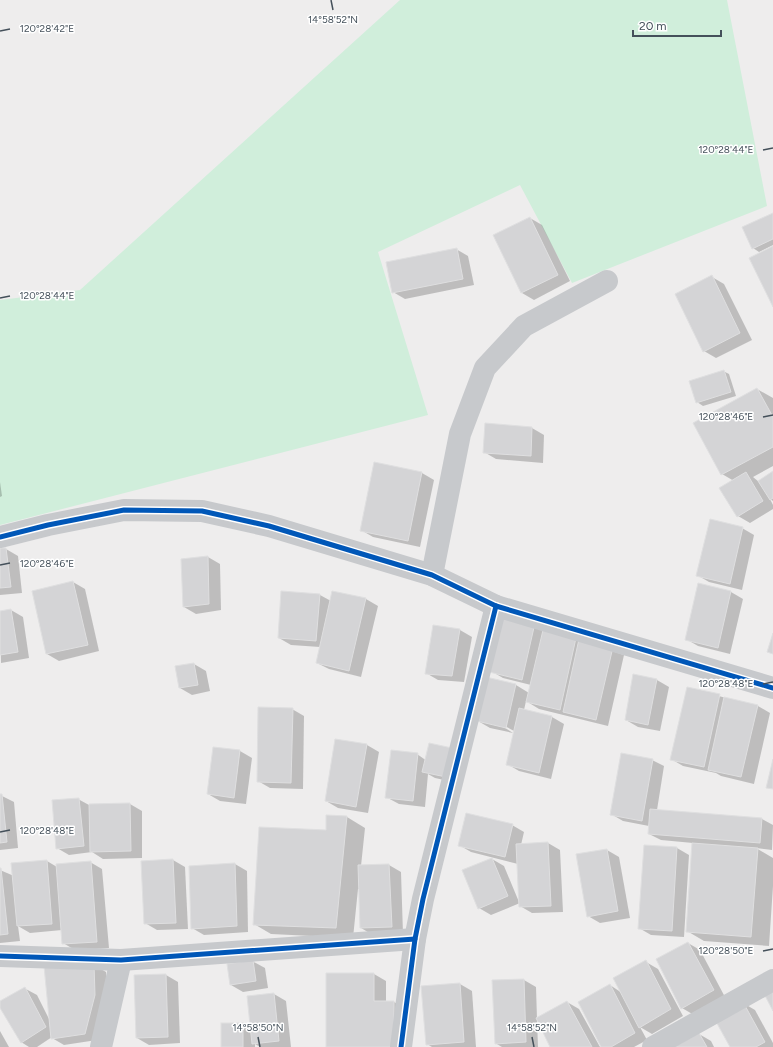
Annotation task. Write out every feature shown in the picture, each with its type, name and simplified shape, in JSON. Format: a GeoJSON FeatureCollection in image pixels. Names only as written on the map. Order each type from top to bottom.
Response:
{"type":"FeatureCollection","features":[{"type":"Feature","properties":{"kind":"street"},"geometry":{"type":"LineString","coordinates":[[432,575],[460,434],[485,368],[524,326],[606,282]]}},
{"type":"Feature","properties":{"kind":"street"},"geometry":{"type":"LineString","coordinates":[[0,537],[48,525],[124,510],[202,511],[269,526],[432,575],[496,606],[773,688]]}},
{"type":"Feature","properties":{"kind":"street"},"geometry":{"type":"LineString","coordinates":[[401,1047],[415,939],[423,899],[496,606]]}},
{"type":"Feature","properties":{"kind":"street"},"geometry":{"type":"LineString","coordinates":[[0,956],[121,960],[415,939]]}},
{"type":"Feature","properties":{"kind":"street"},"geometry":{"type":"LineString","coordinates":[[101,1047],[121,960]]}},
{"type":"Feature","properties":{"kind":"street"},"geometry":{"type":"LineString","coordinates":[[653,1047],[773,980]]}},
{"type":"Feature","properties":{"kind":"green space"},"geometry":{"type":"Polygon","coordinates":[[[400,0],[727,0],[767,206],[572,283],[520,185],[378,252],[428,415],[0,525],[0,300],[80,290],[400,0]]]}},
{"type":"Feature","properties":{"kind":"building"},"geometry":{"type":"Polygon","coordinates":[[[773,213],[773,239],[752,249],[742,227],[773,213]]]}},
{"type":"Feature","properties":{"kind":"building"},"geometry":{"type":"Polygon","coordinates":[[[530,217],[558,275],[521,293],[493,235],[530,217]]]}},
{"type":"Feature","properties":{"kind":"building"},"geometry":{"type":"Polygon","coordinates":[[[773,246],[773,307],[749,258],[773,246]]]}},
{"type":"Feature","properties":{"kind":"building"},"geometry":{"type":"Polygon","coordinates":[[[457,248],[463,279],[392,293],[386,262],[457,248]]]}},
{"type":"Feature","properties":{"kind":"building"},"geometry":{"type":"Polygon","coordinates":[[[712,275],[740,333],[703,352],[675,294],[712,275]]]}},
{"type":"Feature","properties":{"kind":"building"},"geometry":{"type":"Polygon","coordinates":[[[724,370],[731,392],[696,403],[689,381],[724,370]]]}},
{"type":"Feature","properties":{"kind":"building"},"geometry":{"type":"Polygon","coordinates":[[[757,388],[773,417],[773,447],[721,475],[693,423],[757,388]]]}},
{"type":"Feature","properties":{"kind":"building"},"geometry":{"type":"Polygon","coordinates":[[[485,423],[532,427],[531,456],[483,453],[485,423]]]}},
{"type":"Feature","properties":{"kind":"building"},"geometry":{"type":"Polygon","coordinates":[[[374,462],[422,472],[408,541],[360,531],[374,462]]]}},
{"type":"Feature","properties":{"kind":"building"},"geometry":{"type":"Polygon","coordinates":[[[773,471],[773,498],[770,500],[758,481],[773,471]]]}},
{"type":"Feature","properties":{"kind":"building"},"geometry":{"type":"Polygon","coordinates":[[[746,472],[763,501],[737,517],[719,488],[746,472]]]}},
{"type":"Feature","properties":{"kind":"building"},"geometry":{"type":"Polygon","coordinates":[[[710,519],[743,527],[730,584],[696,576],[710,519]]]}},
{"type":"Feature","properties":{"kind":"building"},"geometry":{"type":"Polygon","coordinates":[[[0,548],[6,548],[11,587],[0,588],[0,548]]]}},
{"type":"Feature","properties":{"kind":"building"},"geometry":{"type":"Polygon","coordinates":[[[208,556],[209,604],[183,607],[181,559],[208,556]]]}},
{"type":"Feature","properties":{"kind":"building"},"geometry":{"type":"Polygon","coordinates":[[[73,581],[88,645],[46,654],[32,591],[73,581]]]}},
{"type":"Feature","properties":{"kind":"building"},"geometry":{"type":"Polygon","coordinates":[[[698,583],[731,591],[718,648],[685,640],[698,583]]]}},
{"type":"Feature","properties":{"kind":"building"},"geometry":{"type":"Polygon","coordinates":[[[281,591],[320,594],[316,641],[278,638],[281,591]]]}},
{"type":"Feature","properties":{"kind":"building"},"geometry":{"type":"Polygon","coordinates":[[[332,591],[366,598],[349,671],[316,663],[332,591]]]}},
{"type":"Feature","properties":{"kind":"building"},"geometry":{"type":"Polygon","coordinates":[[[11,609],[18,652],[0,655],[0,611],[11,609]]]}},
{"type":"Feature","properties":{"kind":"building"},"geometry":{"type":"Polygon","coordinates":[[[503,615],[535,623],[522,680],[489,672],[503,615]]]}},
{"type":"Feature","properties":{"kind":"building"},"geometry":{"type":"Polygon","coordinates":[[[433,625],[460,629],[452,676],[425,674],[433,625]]]}},
{"type":"Feature","properties":{"kind":"building"},"geometry":{"type":"Polygon","coordinates":[[[543,630],[576,638],[560,710],[526,702],[543,630]]]}},
{"type":"Feature","properties":{"kind":"building"},"geometry":{"type":"Polygon","coordinates":[[[773,633],[773,654],[767,652],[773,633]]]}},
{"type":"Feature","properties":{"kind":"building"},"geometry":{"type":"Polygon","coordinates":[[[579,639],[613,647],[596,720],[563,712],[579,639]]]}},
{"type":"Feature","properties":{"kind":"building"},"geometry":{"type":"Polygon","coordinates":[[[194,663],[198,685],[179,688],[175,666],[194,663]]]}},
{"type":"Feature","properties":{"kind":"building"},"geometry":{"type":"Polygon","coordinates":[[[633,674],[657,679],[648,725],[625,720],[633,674]]]}},
{"type":"Feature","properties":{"kind":"building"},"geometry":{"type":"Polygon","coordinates":[[[486,677],[516,684],[506,728],[477,721],[486,677]]]}},
{"type":"Feature","properties":{"kind":"building"},"geometry":{"type":"Polygon","coordinates":[[[687,687],[720,694],[704,767],[670,760],[687,687]]]}},
{"type":"Feature","properties":{"kind":"building"},"geometry":{"type":"Polygon","coordinates":[[[724,697],[758,705],[741,777],[708,770],[724,697]]]}},
{"type":"Feature","properties":{"kind":"building"},"geometry":{"type":"Polygon","coordinates":[[[258,707],[293,708],[291,783],[257,782],[258,707]]]}},
{"type":"Feature","properties":{"kind":"building"},"geometry":{"type":"Polygon","coordinates":[[[519,708],[552,716],[539,773],[506,765],[519,708]]]}},
{"type":"Feature","properties":{"kind":"building"},"geometry":{"type":"Polygon","coordinates":[[[335,739],[367,744],[356,807],[325,801],[335,739]]]}},
{"type":"Feature","properties":{"kind":"building"},"geometry":{"type":"Polygon","coordinates":[[[429,743],[452,748],[446,777],[422,772],[429,743]]]}},
{"type":"Feature","properties":{"kind":"building"},"geometry":{"type":"Polygon","coordinates":[[[213,747],[240,750],[234,798],[207,794],[213,747]]]}},
{"type":"Feature","properties":{"kind":"building"},"geometry":{"type":"Polygon","coordinates":[[[391,750],[418,753],[413,801],[385,798],[391,750]]]}},
{"type":"Feature","properties":{"kind":"building"},"geometry":{"type":"Polygon","coordinates":[[[621,753],[653,759],[642,821],[610,815],[621,753]]]}},
{"type":"Feature","properties":{"kind":"building"},"geometry":{"type":"Polygon","coordinates":[[[773,759],[773,789],[766,788],[773,759]]]}},
{"type":"Feature","properties":{"kind":"building"},"geometry":{"type":"Polygon","coordinates":[[[0,794],[2,794],[7,842],[0,843],[0,794]]]}},
{"type":"Feature","properties":{"kind":"building"},"geometry":{"type":"Polygon","coordinates":[[[79,798],[84,846],[56,849],[52,800],[79,798]]]}},
{"type":"Feature","properties":{"kind":"building"},"geometry":{"type":"Polygon","coordinates":[[[130,803],[131,851],[90,852],[89,804],[130,803]]]}},
{"type":"Feature","properties":{"kind":"building"},"geometry":{"type":"Polygon","coordinates":[[[650,809],[762,818],[760,843],[648,834],[650,809]]]}},
{"type":"Feature","properties":{"kind":"building"},"geometry":{"type":"Polygon","coordinates":[[[466,813],[513,824],[505,857],[458,846],[466,813]]]}},
{"type":"Feature","properties":{"kind":"building"},"geometry":{"type":"Polygon","coordinates":[[[326,815],[347,816],[336,928],[253,925],[259,827],[326,830],[326,815]]]}},
{"type":"Feature","properties":{"kind":"building"},"geometry":{"type":"Polygon","coordinates":[[[548,842],[551,906],[519,907],[516,844],[548,842]]]}},
{"type":"Feature","properties":{"kind":"building"},"geometry":{"type":"Polygon","coordinates":[[[692,843],[758,848],[751,937],[686,932],[692,843]]]}},
{"type":"Feature","properties":{"kind":"building"},"geometry":{"type":"Polygon","coordinates":[[[644,845],[677,847],[672,931],[638,929],[644,845]]]}},
{"type":"Feature","properties":{"kind":"building"},"geometry":{"type":"Polygon","coordinates":[[[607,849],[618,911],[587,917],[576,854],[607,849]]]}},
{"type":"Feature","properties":{"kind":"building"},"geometry":{"type":"Polygon","coordinates":[[[492,858],[508,896],[478,909],[462,870],[492,858]]]}},
{"type":"Feature","properties":{"kind":"building"},"geometry":{"type":"Polygon","coordinates":[[[173,859],[176,923],[144,924],[141,861],[173,859]]]}},
{"type":"Feature","properties":{"kind":"building"},"geometry":{"type":"Polygon","coordinates":[[[47,860],[52,924],[17,926],[11,863],[47,860]]]}},
{"type":"Feature","properties":{"kind":"building"},"geometry":{"type":"Polygon","coordinates":[[[91,861],[97,942],[62,944],[56,864],[91,861]]]}},
{"type":"Feature","properties":{"kind":"building"},"geometry":{"type":"Polygon","coordinates":[[[235,863],[237,926],[191,929],[189,866],[235,863]]]}},
{"type":"Feature","properties":{"kind":"building"},"geometry":{"type":"Polygon","coordinates":[[[389,864],[392,927],[360,928],[358,865],[389,864]]]}},
{"type":"Feature","properties":{"kind":"building"},"geometry":{"type":"Polygon","coordinates":[[[0,868],[8,934],[0,935],[0,868]]]}},
{"type":"Feature","properties":{"kind":"building"},"geometry":{"type":"Polygon","coordinates":[[[688,942],[714,990],[681,1009],[656,959],[688,942]]]}},
{"type":"Feature","properties":{"kind":"building"},"geometry":{"type":"Polygon","coordinates":[[[253,960],[256,981],[230,985],[227,964],[253,960]]]}},
{"type":"Feature","properties":{"kind":"building"},"geometry":{"type":"Polygon","coordinates":[[[646,960],[671,1009],[639,1028],[613,978],[646,960]]]}},
{"type":"Feature","properties":{"kind":"building"},"geometry":{"type":"Polygon","coordinates":[[[94,964],[95,995],[85,1034],[51,1039],[44,966],[94,964]]]}},
{"type":"Feature","properties":{"kind":"building"},"geometry":{"type":"Polygon","coordinates":[[[326,973],[374,973],[374,1001],[394,1001],[394,1047],[326,1047],[326,973]]]}},
{"type":"Feature","properties":{"kind":"building"},"geometry":{"type":"Polygon","coordinates":[[[166,974],[168,1037],[136,1038],[134,975],[166,974]]]}},
{"type":"Feature","properties":{"kind":"building"},"geometry":{"type":"Polygon","coordinates":[[[524,979],[526,1042],[495,1044],[492,980],[524,979]]]}},
{"type":"Feature","properties":{"kind":"building"},"geometry":{"type":"Polygon","coordinates":[[[460,983],[464,1042],[426,1045],[421,986],[460,983]]]}},
{"type":"Feature","properties":{"kind":"building"},"geometry":{"type":"Polygon","coordinates":[[[610,984],[635,1033],[611,1047],[601,1047],[578,1002],[610,984]]]}},
{"type":"Feature","properties":{"kind":"building"},"geometry":{"type":"Polygon","coordinates":[[[773,984],[773,1011],[762,990],[773,984]]]}},
{"type":"Feature","properties":{"kind":"building"},"geometry":{"type":"Polygon","coordinates":[[[25,987],[46,1027],[21,1043],[0,1008],[0,1001],[25,987]]]}},
{"type":"Feature","properties":{"kind":"building"},"geometry":{"type":"Polygon","coordinates":[[[274,993],[279,1041],[252,1044],[247,996],[274,993]]]}},
{"type":"Feature","properties":{"kind":"building"},"geometry":{"type":"Polygon","coordinates":[[[567,1001],[592,1047],[550,1047],[536,1018],[567,1001]]]}},
{"type":"Feature","properties":{"kind":"building"},"geometry":{"type":"Polygon","coordinates":[[[743,1002],[765,1042],[756,1047],[730,1047],[714,1018],[743,1002]]]}},
{"type":"Feature","properties":{"kind":"building"},"geometry":{"type":"Polygon","coordinates":[[[221,1023],[243,1023],[243,1047],[221,1047],[221,1023]]]}},
{"type":"Feature","properties":{"kind":"building"},"geometry":{"type":"Polygon","coordinates":[[[699,1033],[707,1047],[674,1047],[699,1033]]]}},
{"type":"Feature","properties":{"kind":"cycle path"},"geometry":{"type":"LineString","coordinates":[[0,537],[48,525],[124,510],[202,511],[269,526],[432,575],[496,606],[773,688]]}},
{"type":"Feature","properties":{"kind":"cycle path"},"geometry":{"type":"LineString","coordinates":[[401,1047],[415,939],[423,899],[496,606]]}},
{"type":"Feature","properties":{"kind":"cycle path"},"geometry":{"type":"LineString","coordinates":[[0,956],[121,960],[415,939]]}}]}
